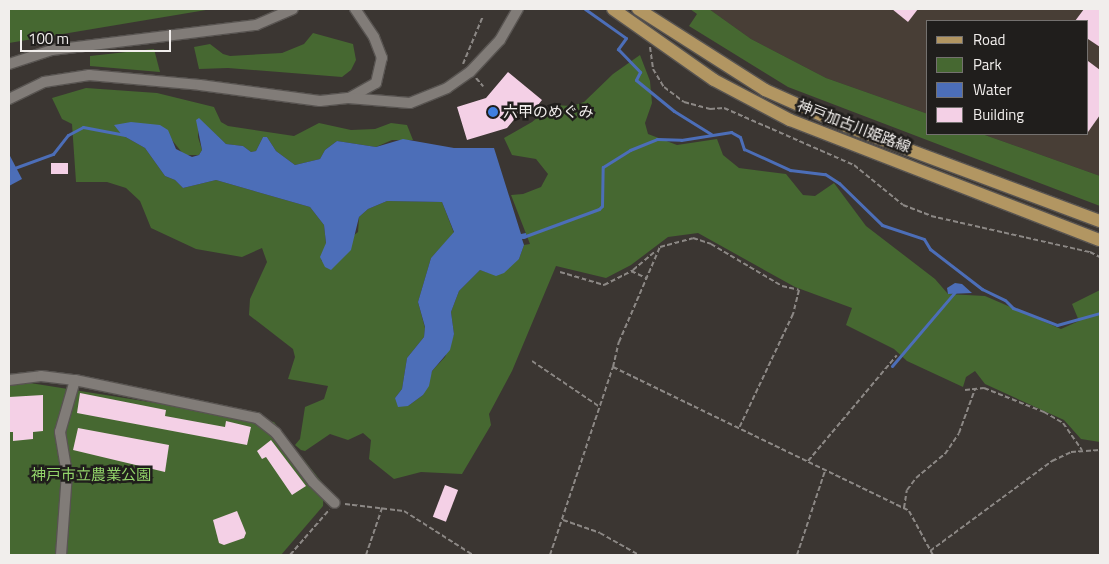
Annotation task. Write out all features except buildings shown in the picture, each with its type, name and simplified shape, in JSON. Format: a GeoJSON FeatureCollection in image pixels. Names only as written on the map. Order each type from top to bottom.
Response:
{"type":"FeatureCollection","features":[{"type":"Feature","properties":{"kind":"main road","name":"神戸加古川姫路線"},"geometry":{"type":"LineString","coordinates":[[613,9],[714,80],[790,120],[1100,240]]}},
{"type":"Feature","properties":{"kind":"main road","name":"神戸加古川姫路線"},"geometry":{"type":"LineString","coordinates":[[638,9],[781,97],[848,127],[1100,221]]}},
{"type":"Feature","properties":{"kind":"street"},"geometry":{"type":"LineString","coordinates":[[9,64],[52,50],[256,25],[293,9]]}},
{"type":"Feature","properties":{"kind":"street"},"geometry":{"type":"LineString","coordinates":[[355,9],[374,37],[382,58],[376,82],[387,102]]}},
{"type":"Feature","properties":{"kind":"street"},"geometry":{"type":"LineString","coordinates":[[9,99],[44,82],[89,75],[200,85],[320,101],[348,98],[410,103],[446,88],[470,72],[500,40],[518,9]]}},
{"type":"Feature","properties":{"kind":"street"},"geometry":{"type":"LineString","coordinates":[[348,98],[376,82]]}},
{"type":"Feature","properties":{"kind":"street"},"geometry":{"type":"LineString","coordinates":[[9,380],[41,376],[76,380],[257,418],[276,432],[313,482],[335,503]]}},
{"type":"Feature","properties":{"kind":"street"},"geometry":{"type":"LineString","coordinates":[[61,555],[67,474],[60,432],[76,380]]}},
{"type":"Feature","properties":{"kind":"path"},"geometry":{"type":"LineString","coordinates":[[483,16],[463,65],[483,86]]}},
{"type":"Feature","properties":{"kind":"path"},"geometry":{"type":"LineString","coordinates":[[654,38],[648,51],[653,69],[664,87],[684,102],[710,109],[724,108],[854,165],[903,205],[931,216],[1090,252],[1100,257]]}},
{"type":"Feature","properties":{"kind":"path"},"geometry":{"type":"LineString","coordinates":[[560,272],[604,285],[631,271],[660,248],[693,238],[712,244],[782,286],[799,290],[793,314],[738,428]]}},
{"type":"Feature","properties":{"kind":"path"},"geometry":{"type":"LineString","coordinates":[[550,555],[613,367],[619,342],[660,248]]}},
{"type":"Feature","properties":{"kind":"path"},"geometry":{"type":"LineString","coordinates":[[631,271],[646,278]]}},
{"type":"Feature","properties":{"kind":"path"},"geometry":{"type":"LineString","coordinates":[[808,461],[897,355]]}},
{"type":"Feature","properties":{"kind":"path"},"geometry":{"type":"LineString","coordinates":[[532,361],[600,407]]}},
{"type":"Feature","properties":{"kind":"path"},"geometry":{"type":"LineString","coordinates":[[613,367],[909,511],[931,554],[1052,461],[1082,450],[1100,450]]}},
{"type":"Feature","properties":{"kind":"path"},"geometry":{"type":"LineString","coordinates":[[965,390],[984,388],[1008,396],[1063,423],[1082,450]]}},
{"type":"Feature","properties":{"kind":"path"},"geometry":{"type":"LineString","coordinates":[[904,509],[907,490],[916,478],[945,454],[959,433],[975,389]]}},
{"type":"Feature","properties":{"kind":"path"},"geometry":{"type":"LineString","coordinates":[[797,555],[825,471]]}},
{"type":"Feature","properties":{"kind":"path"},"geometry":{"type":"LineString","coordinates":[[290,555],[335,503],[404,511],[473,555]]}},
{"type":"Feature","properties":{"kind":"path"},"geometry":{"type":"LineString","coordinates":[[366,555],[382,508]]}},
{"type":"Feature","properties":{"kind":"path"},"geometry":{"type":"LineString","coordinates":[[563,520],[600,533],[639,555]]}},
{"type":"Feature","properties":{"kind":"shaded area"},"geometry":{"type":"Polygon","coordinates":[[[709,9],[1100,9],[1100,176],[985,135],[1089,135],[1089,20],[926,20],[926,113],[826,78],[751,39],[709,9]]]}},
{"type":"Feature","properties":{"kind":"green space"},"geometry":{"type":"Polygon","coordinates":[[[9,9],[212,9],[9,43],[9,9]]]}},
{"type":"Feature","properties":{"kind":"green space"},"geometry":{"type":"Polygon","coordinates":[[[690,9],[709,9],[751,39],[826,78],[926,113],[926,135],[985,135],[1100,176],[1100,206],[788,87],[689,26],[697,14],[690,9]]]}},
{"type":"Feature","properties":{"kind":"green space"},"geometry":{"type":"Polygon","coordinates":[[[313,33],[353,44],[356,60],[351,70],[342,77],[228,68],[199,69],[194,47],[210,44],[223,54],[230,56],[282,53],[304,44],[313,33]]]}},
{"type":"Feature","properties":{"kind":"green space"},"geometry":{"type":"Polygon","coordinates":[[[154,49],[160,72],[90,66],[90,56],[154,49]]]}},
{"type":"Feature","properties":{"kind":"green space"},"geometry":{"type":"Polygon","coordinates":[[[640,55],[650,81],[652,103],[645,123],[648,134],[677,145],[717,139],[723,155],[739,168],[786,174],[803,195],[815,196],[834,183],[866,226],[935,279],[948,294],[985,296],[1061,329],[1079,321],[1072,304],[1100,290],[1100,442],[1081,439],[1064,420],[985,384],[975,371],[966,377],[963,387],[907,361],[894,349],[846,325],[852,308],[795,287],[698,233],[668,237],[631,265],[606,278],[556,266],[512,371],[489,414],[491,425],[462,474],[421,472],[394,479],[369,459],[371,440],[363,433],[348,440],[330,434],[305,451],[301,450],[295,445],[300,439],[305,407],[324,399],[328,386],[288,379],[295,357],[293,349],[249,315],[250,299],[267,262],[262,248],[242,257],[196,249],[151,228],[140,201],[126,188],[107,182],[76,182],[72,124],[62,119],[52,98],[86,88],[157,93],[214,107],[221,122],[228,126],[294,136],[319,123],[351,130],[375,129],[391,123],[407,125],[413,140],[392,140],[376,147],[337,141],[325,150],[320,159],[295,165],[276,151],[267,137],[263,137],[256,151],[251,152],[243,146],[226,144],[199,119],[198,137],[202,150],[199,155],[184,155],[172,140],[122,135],[145,148],[165,176],[175,180],[183,188],[216,180],[310,207],[324,225],[326,244],[321,261],[358,232],[359,217],[368,209],[387,201],[442,202],[454,233],[431,258],[418,302],[425,328],[424,337],[407,358],[402,389],[395,398],[408,406],[423,395],[432,371],[445,357],[454,334],[451,312],[459,291],[480,270],[489,273],[519,259],[524,245],[530,244],[511,195],[523,194],[541,187],[548,174],[536,159],[512,155],[504,138],[532,122],[553,105],[572,106],[584,102],[613,74],[640,55]]]}},
{"type":"Feature","properties":{"kind":"green space","name":"神戸市立農業公園"},"geometry":{"type":"Polygon","coordinates":[[[24,382],[274,422],[324,485],[323,506],[281,555],[9,555],[9,385],[24,382]]]}},
{"type":"Feature","properties":{"kind":"water"},"geometry":{"type":"Polygon","coordinates":[[[199,118],[226,144],[243,146],[251,152],[256,151],[263,137],[267,137],[276,151],[295,165],[320,159],[325,150],[337,141],[376,147],[403,139],[454,148],[494,148],[521,234],[526,233],[527,238],[522,239],[524,245],[519,259],[504,273],[496,276],[480,270],[459,291],[451,312],[454,334],[450,350],[432,371],[429,386],[423,395],[408,406],[398,407],[395,398],[402,389],[407,358],[424,337],[425,327],[418,302],[431,258],[454,232],[442,202],[387,201],[368,209],[359,217],[351,250],[331,270],[325,267],[320,257],[326,243],[324,225],[310,207],[216,180],[183,188],[175,180],[165,176],[145,148],[122,135],[114,125],[131,122],[160,125],[168,130],[176,149],[192,157],[199,155],[202,150],[196,120],[199,118]]]}},
{"type":"Feature","properties":{"kind":"water"},"geometry":{"type":"Polygon","coordinates":[[[9,154],[22,179],[9,186],[9,154]]]}},
{"type":"Feature","properties":{"kind":"water"},"geometry":{"type":"Polygon","coordinates":[[[955,283],[962,284],[972,293],[948,294],[947,288],[955,283]]]}},
{"type":"Feature","properties":{"kind":"waterway"},"geometry":{"type":"LineString","coordinates":[[585,9],[626,38],[618,49],[640,72],[636,80],[674,111],[711,134]]}},
{"type":"Feature","properties":{"kind":"waterway"},"geometry":{"type":"LineString","coordinates":[[9,170],[53,154],[68,135],[83,127],[125,135]]}},
{"type":"Feature","properties":{"kind":"waterway"},"geometry":{"type":"LineString","coordinates":[[523,237],[599,209],[602,206],[603,167],[630,150],[657,139],[681,140],[731,132],[740,137],[744,149],[790,170],[825,174],[839,183],[882,225],[924,239],[930,249],[982,289],[1005,300],[1013,308],[1057,325],[1100,313]]}},
{"type":"Feature","properties":{"kind":"waterway"},"geometry":{"type":"LineString","coordinates":[[892,366],[955,292]]}},
{"type":"Feature","properties":{"kind":"place","name":"六甲のめぐみ"},"geometry":{"type":"Point","coordinates":[493,112]}}]}
